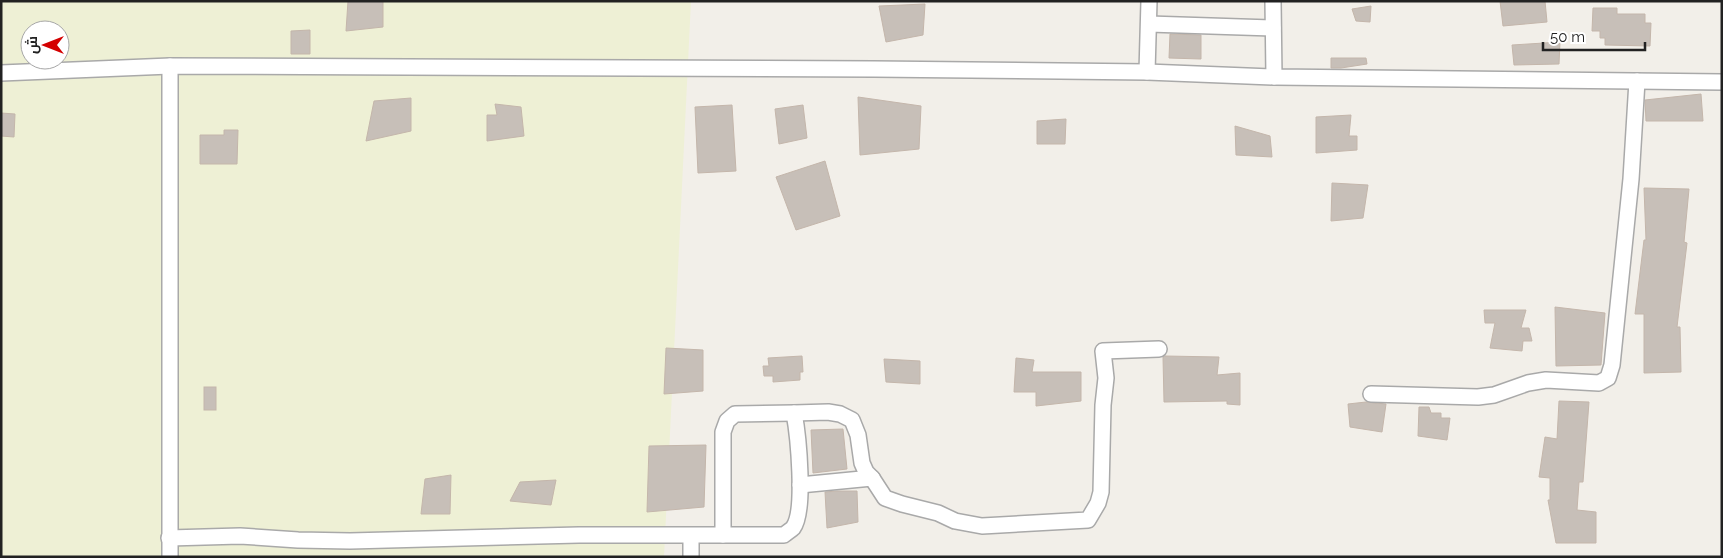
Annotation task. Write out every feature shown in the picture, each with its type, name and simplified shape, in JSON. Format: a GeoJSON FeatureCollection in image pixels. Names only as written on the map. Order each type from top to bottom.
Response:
{"type":"FeatureCollection","features":[{"type":"Feature","properties":{"kind":"street"},"geometry":{"type":"LineString","coordinates":[[1147,72],[1149,1]]}},
{"type":"Feature","properties":{"kind":"street"},"geometry":{"type":"LineString","coordinates":[[1273,1],[1274,77]]}},
{"type":"Feature","properties":{"kind":"street"},"geometry":{"type":"LineString","coordinates":[[1149,24],[1273,28]]}},
{"type":"Feature","properties":{"kind":"street"},"geometry":{"type":"LineString","coordinates":[[170,66],[170,557]]}},
{"type":"Feature","properties":{"kind":"street"},"geometry":{"type":"LineString","coordinates":[[1,73],[170,66],[874,69],[1147,72],[1274,77],[1722,82]]}},
{"type":"Feature","properties":{"kind":"street"},"geometry":{"type":"LineString","coordinates":[[1371,394],[1478,397],[1494,395],[1528,383],[1546,380],[1599,383],[1608,378],[1613,355],[1631,179],[1636,81]]}},
{"type":"Feature","properties":{"kind":"street"},"geometry":{"type":"LineString","coordinates":[[723,536],[723,432],[734,414],[828,412],[840,414],[852,420],[858,435],[862,463],[866,472],[885,498],[938,513],[955,521],[982,526],[1088,520],[1098,503],[1101,492],[1103,405],[1106,378],[1103,351],[1159,349]]}},
{"type":"Feature","properties":{"kind":"street"},"geometry":{"type":"LineString","coordinates":[[169,538],[240,536],[350,542],[579,536],[784,535],[794,527],[798,512],[800,484],[794,413]]}},
{"type":"Feature","properties":{"kind":"street"},"geometry":{"type":"LineString","coordinates":[[800,484],[872,478]]}},
{"type":"Feature","properties":{"kind":"street"},"geometry":{"type":"LineString","coordinates":[[691,536],[692,557]]}},
{"type":"Feature","properties":{"kind":"green space"},"geometry":{"type":"Polygon","coordinates":[[[1,1],[691,1],[664,557],[1,557],[1,1]]]}},
{"type":"Feature","properties":{"kind":"building"},"geometry":{"type":"Polygon","coordinates":[[[348,1],[383,1],[383,27],[346,31],[348,1]]]}},
{"type":"Feature","properties":{"kind":"building"},"geometry":{"type":"Polygon","coordinates":[[[1500,1],[1545,1],[1547,22],[1503,26],[1500,1]]]}},
{"type":"Feature","properties":{"kind":"building"},"geometry":{"type":"Polygon","coordinates":[[[925,4],[923,35],[886,42],[879,6],[925,4]]]}},
{"type":"Feature","properties":{"kind":"building"},"geometry":{"type":"Polygon","coordinates":[[[1371,6],[1370,22],[1356,21],[1352,9],[1371,6]]]}},
{"type":"Feature","properties":{"kind":"building"},"geometry":{"type":"Polygon","coordinates":[[[1593,8],[1617,8],[1617,14],[1645,14],[1645,23],[1651,23],[1650,46],[1605,45],[1605,38],[1600,38],[1600,31],[1592,31],[1593,8]]]}},
{"type":"Feature","properties":{"kind":"building"},"geometry":{"type":"Polygon","coordinates":[[[310,30],[310,54],[291,54],[291,31],[310,30]]]}},
{"type":"Feature","properties":{"kind":"building"},"geometry":{"type":"Polygon","coordinates":[[[1170,34],[1201,35],[1201,59],[1169,58],[1170,34]]]}},
{"type":"Feature","properties":{"kind":"building"},"geometry":{"type":"Polygon","coordinates":[[[1560,42],[1559,64],[1514,65],[1512,45],[1560,42]]]}},
{"type":"Feature","properties":{"kind":"building"},"geometry":{"type":"Polygon","coordinates":[[[1331,58],[1366,58],[1367,64],[1331,68],[1331,58]]]}},
{"type":"Feature","properties":{"kind":"building"},"geometry":{"type":"Polygon","coordinates":[[[1701,94],[1703,121],[1646,121],[1645,100],[1701,94]]]}},
{"type":"Feature","properties":{"kind":"building"},"geometry":{"type":"Polygon","coordinates":[[[858,97],[921,106],[919,149],[860,155],[858,97]]]}},
{"type":"Feature","properties":{"kind":"building"},"geometry":{"type":"Polygon","coordinates":[[[411,98],[411,131],[366,141],[374,101],[411,98]]]}},
{"type":"Feature","properties":{"kind":"building"},"geometry":{"type":"Polygon","coordinates":[[[495,104],[521,107],[524,136],[487,141],[487,115],[497,115],[495,104]]]}},
{"type":"Feature","properties":{"kind":"building"},"geometry":{"type":"Polygon","coordinates":[[[732,105],[736,171],[698,173],[695,107],[732,105]]]}},
{"type":"Feature","properties":{"kind":"building"},"geometry":{"type":"Polygon","coordinates":[[[803,105],[807,138],[779,144],[775,109],[803,105]]]}},
{"type":"Feature","properties":{"kind":"building"},"geometry":{"type":"Polygon","coordinates":[[[1,113],[15,114],[14,137],[1,136],[1,113]]]}},
{"type":"Feature","properties":{"kind":"building"},"geometry":{"type":"Polygon","coordinates":[[[1351,115],[1349,136],[1357,136],[1357,150],[1316,153],[1316,117],[1351,115]]]}},
{"type":"Feature","properties":{"kind":"building"},"geometry":{"type":"Polygon","coordinates":[[[1066,119],[1065,144],[1037,144],[1037,121],[1066,119]]]}},
{"type":"Feature","properties":{"kind":"building"},"geometry":{"type":"Polygon","coordinates":[[[1235,126],[1270,136],[1272,157],[1236,155],[1235,126]]]}},
{"type":"Feature","properties":{"kind":"building"},"geometry":{"type":"Polygon","coordinates":[[[224,130],[238,130],[237,164],[200,164],[200,135],[224,135],[224,130]]]}},
{"type":"Feature","properties":{"kind":"building"},"geometry":{"type":"Polygon","coordinates":[[[825,161],[840,216],[796,230],[776,177],[825,161]]]}},
{"type":"Feature","properties":{"kind":"building"},"geometry":{"type":"Polygon","coordinates":[[[1332,183],[1368,185],[1363,218],[1331,221],[1332,183]]]}},
{"type":"Feature","properties":{"kind":"building"},"geometry":{"type":"Polygon","coordinates":[[[1644,188],[1689,189],[1684,242],[1687,243],[1677,327],[1680,327],[1681,372],[1644,373],[1644,314],[1635,314],[1644,240],[1646,240],[1644,188]]]}},
{"type":"Feature","properties":{"kind":"building"},"geometry":{"type":"Polygon","coordinates":[[[1555,307],[1605,313],[1601,365],[1556,366],[1555,307]]]}},
{"type":"Feature","properties":{"kind":"building"},"geometry":{"type":"Polygon","coordinates":[[[1484,310],[1526,310],[1521,328],[1529,328],[1532,341],[1523,341],[1522,351],[1490,348],[1495,323],[1485,323],[1484,310]]]}},
{"type":"Feature","properties":{"kind":"building"},"geometry":{"type":"Polygon","coordinates":[[[666,348],[703,350],[703,391],[664,394],[666,348]]]}},
{"type":"Feature","properties":{"kind":"building"},"geometry":{"type":"Polygon","coordinates":[[[802,356],[803,372],[800,372],[800,380],[773,382],[773,376],[764,376],[763,366],[769,366],[768,358],[802,356]]]}},
{"type":"Feature","properties":{"kind":"building"},"geometry":{"type":"Polygon","coordinates":[[[1163,357],[1219,357],[1217,375],[1240,373],[1240,405],[1227,404],[1227,401],[1164,402],[1163,357]]]}},
{"type":"Feature","properties":{"kind":"building"},"geometry":{"type":"Polygon","coordinates":[[[1016,358],[1034,360],[1032,372],[1081,372],[1081,401],[1036,406],[1036,392],[1014,392],[1016,358]]]}},
{"type":"Feature","properties":{"kind":"building"},"geometry":{"type":"Polygon","coordinates":[[[884,359],[920,361],[920,384],[886,382],[884,359]]]}},
{"type":"Feature","properties":{"kind":"building"},"geometry":{"type":"Polygon","coordinates":[[[204,387],[216,387],[216,410],[204,410],[204,387]]]}},
{"type":"Feature","properties":{"kind":"building"},"geometry":{"type":"Polygon","coordinates":[[[1559,401],[1589,402],[1583,482],[1579,482],[1577,510],[1596,512],[1596,543],[1556,543],[1548,500],[1550,500],[1550,478],[1539,477],[1545,437],[1557,439],[1559,401]]]}},
{"type":"Feature","properties":{"kind":"building"},"geometry":{"type":"Polygon","coordinates":[[[1366,402],[1386,404],[1382,432],[1350,427],[1348,404],[1366,402]]]}},
{"type":"Feature","properties":{"kind":"building"},"geometry":{"type":"Polygon","coordinates":[[[1419,407],[1429,407],[1431,413],[1441,413],[1441,418],[1450,418],[1447,440],[1418,436],[1419,407]]]}},
{"type":"Feature","properties":{"kind":"building"},"geometry":{"type":"Polygon","coordinates":[[[843,429],[847,469],[813,473],[811,430],[843,429]]]}},
{"type":"Feature","properties":{"kind":"building"},"geometry":{"type":"Polygon","coordinates":[[[706,445],[704,507],[647,512],[649,446],[706,445]]]}},
{"type":"Feature","properties":{"kind":"building"},"geometry":{"type":"Polygon","coordinates":[[[451,475],[450,514],[421,514],[425,479],[451,475]]]}},
{"type":"Feature","properties":{"kind":"building"},"geometry":{"type":"Polygon","coordinates":[[[556,480],[551,505],[510,501],[520,482],[556,480]]]}},
{"type":"Feature","properties":{"kind":"building"},"geometry":{"type":"Polygon","coordinates":[[[857,491],[858,522],[827,528],[825,492],[857,491]]]}}]}
